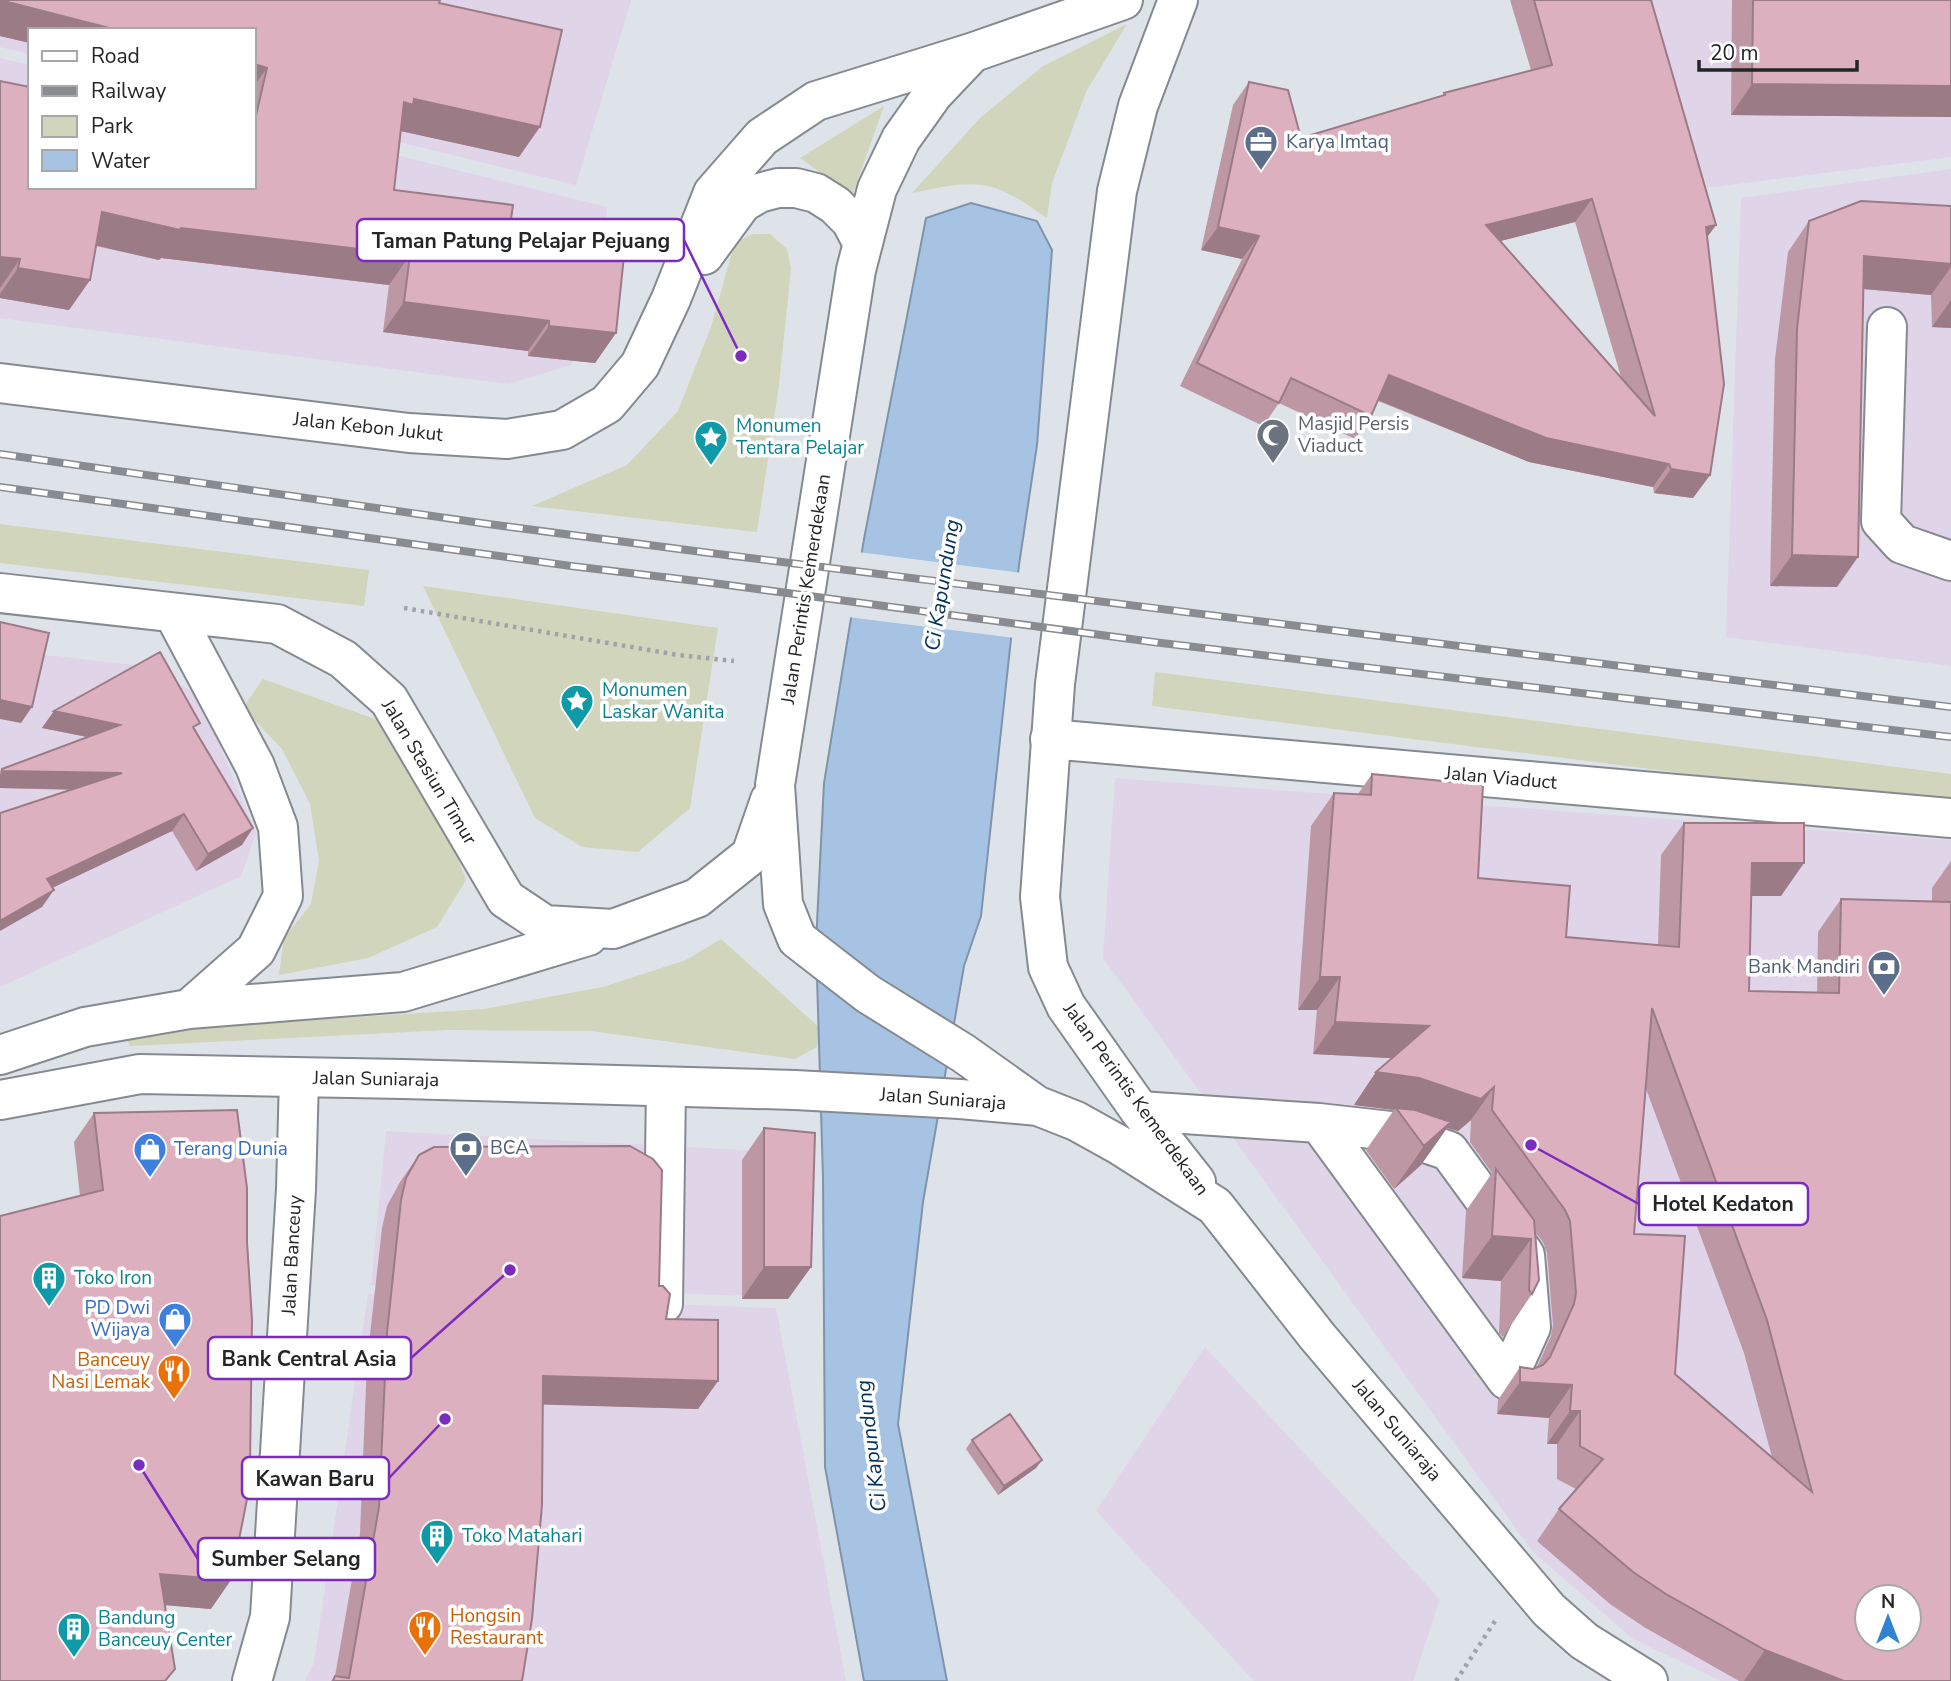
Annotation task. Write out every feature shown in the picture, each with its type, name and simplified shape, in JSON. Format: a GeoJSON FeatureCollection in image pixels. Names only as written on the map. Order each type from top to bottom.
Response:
{"type":"FeatureCollection","features":[{"type":"Feature","properties":{"kind":"main road","name":"Jalan Perintis Kemerdekaan"},"geometry":{"type":"LineString","coordinates":[[1038,1106],[964,1053],[868,994],[797,939],[783,904],[775,785],[856,270],[877,189],[901,139],[933,94],[971,53],[1123,0]]}},
{"type":"Feature","properties":{"kind":"main road","name":"Jalan Perintis Kemerdekaan"},"geometry":{"type":"LineString","coordinates":[[1178,0],[1138,106],[1117,191],[1057,670],[1040,897],[1048,967],[1066,1006],[1140,1111],[1215,1206]]}},
{"type":"Feature","properties":{"kind":"main road","name":"Jalan Kebon Jukut"},"geometry":{"type":"LineString","coordinates":[[0,383],[409,433],[507,439],[562,430],[607,404],[640,365],[671,299],[713,193],[762,137],[816,101],[971,53]]}},
{"type":"Feature","properties":{"kind":"main road","name":"Jalan Kebon Jukut"},"geometry":{"type":"LineString","coordinates":[[671,299],[742,203],[759,193],[778,188],[796,188],[816,193],[835,205],[850,221],[862,242]]}},
{"type":"Feature","properties":{"kind":"main road"},"geometry":{"type":"LineString","coordinates":[[1887,327],[1881,521],[1902,544],[1951,561]]}},
{"type":"Feature","properties":{"kind":"main road","name":"Jalan Stasiun Timur"},"geometry":{"type":"LineString","coordinates":[[0,593],[276,624],[343,659],[388,699],[506,899],[545,925],[613,929],[696,898],[751,855],[775,785]]}},
{"type":"Feature","properties":{"kind":"main road"},"geometry":{"type":"LineString","coordinates":[[174,614],[255,766],[278,827],[283,896],[256,950],[189,1009]]}},
{"type":"Feature","properties":{"kind":"main road","name":"Jalan Viaduct"},"geometry":{"type":"LineString","coordinates":[[1050,739],[1951,818]]}},
{"type":"Feature","properties":{"kind":"main road"},"geometry":{"type":"LineString","coordinates":[[0,1055],[85,1027],[189,1009],[402,992],[613,929]]}},
{"type":"Feature","properties":{"kind":"main road","name":"Jalan Suniaraja"},"geometry":{"type":"LineString","coordinates":[[0,1100],[140,1074],[794,1090],[1038,1106],[1076,1121],[1121,1146],[1215,1206],[1317,1336],[1549,1610],[1584,1641],[1648,1681]]}},
{"type":"Feature","properties":{"kind":"main road","name":"Jalan Banceuy"},"geometry":{"type":"LineString","coordinates":[[252,1681],[270,1617],[296,1189],[299,1078]]}},
{"type":"Feature","properties":{"kind":"main road"},"geometry":{"type":"LineString","coordinates":[[663,1304],[666,1087]]}},
{"type":"Feature","properties":{"kind":"main road"},"geometry":{"type":"LineString","coordinates":[[1140,1111],[1319,1123],[1390,1131],[1449,1151],[1525,1255],[1531,1327],[1507,1380],[1319,1123]]}},
{"type":"Feature","properties":{"kind":"path"},"geometry":{"type":"LineString","coordinates":[[404,608],[678,655],[734,661]]}},
{"type":"Feature","properties":{"kind":"path"},"geometry":{"type":"LineString","coordinates":[[1456,1681],[1523,1580]]}},
{"type":"Feature","properties":{"kind":"shaded area"},"geometry":{"type":"Polygon","coordinates":[[[0,0],[631,0],[576,185],[256,107],[256,28],[28,28],[28,54],[0,47],[0,0]]]}},
{"type":"Feature","properties":{"kind":"shaded area"},"geometry":{"type":"Polygon","coordinates":[[[1637,0],[1951,0],[1951,157],[1697,189],[1637,0]]]}},
{"type":"Feature","properties":{"kind":"shaded area"},"geometry":{"type":"Polygon","coordinates":[[[0,58],[28,65],[28,189],[256,189],[256,120],[607,207],[604,287],[571,365],[508,384],[0,318],[0,58]]]}},
{"type":"Feature","properties":{"kind":"shaded area"},"geometry":{"type":"Polygon","coordinates":[[[1951,169],[1951,666],[1726,637],[1741,198],[1951,169]]]}},
{"type":"Feature","properties":{"kind":"shaded area"},"geometry":{"type":"Polygon","coordinates":[[[0,650],[144,666],[198,694],[256,833],[241,876],[0,987],[0,650]]]}},
{"type":"Feature","properties":{"kind":"shaded area"},"geometry":{"type":"Polygon","coordinates":[[[1115,778],[1951,840],[1951,1681],[1721,1681],[1633,1639],[1533,1552],[1103,958],[1115,778]]]}},
{"type":"Feature","properties":{"kind":"shaded area"},"geometry":{"type":"Polygon","coordinates":[[[386,1131],[766,1151],[761,1296],[371,1285],[386,1131]]]}},
{"type":"Feature","properties":{"kind":"shaded area"},"geometry":{"type":"Polygon","coordinates":[[[368,1294],[776,1308],[846,1681],[305,1681],[314,1663],[368,1294]]]}},
{"type":"Feature","properties":{"kind":"shaded area"},"geometry":{"type":"Polygon","coordinates":[[[1205,1347],[1440,1599],[1413,1681],[1254,1681],[1096,1511],[1205,1347]]]}},
{"type":"Feature","properties":{"kind":"green space"},"geometry":{"type":"Polygon","coordinates":[[[1127,24],[1087,90],[1052,183],[1047,218],[1011,195],[988,186],[960,185],[912,193],[980,118],[1043,66],[1127,24]]]}},
{"type":"Feature","properties":{"kind":"green space"},"geometry":{"type":"Polygon","coordinates":[[[884,106],[852,196],[800,158],[884,106]]]}},
{"type":"Feature","properties":{"kind":"green space"},"geometry":{"type":"Polygon","coordinates":[[[753,234],[770,234],[787,249],[791,268],[779,385],[757,532],[532,506],[627,465],[678,411],[711,327],[731,256],[738,241],[753,234]]]}},
{"type":"Feature","properties":{"kind":"green space"},"geometry":{"type":"Polygon","coordinates":[[[0,524],[369,570],[364,606],[0,563],[0,524]]]}},
{"type":"Feature","properties":{"kind":"green space"},"geometry":{"type":"Polygon","coordinates":[[[423,586],[718,628],[690,808],[638,852],[582,847],[535,818],[423,586]]]}},
{"type":"Feature","properties":{"kind":"green space"},"geometry":{"type":"Polygon","coordinates":[[[1155,672],[1951,774],[1951,807],[1152,706],[1155,672]]]}},
{"type":"Feature","properties":{"kind":"green space"},"geometry":{"type":"Polygon","coordinates":[[[263,679],[375,719],[434,793],[466,880],[437,927],[368,958],[279,975],[284,938],[311,904],[319,861],[310,804],[282,749],[243,708],[263,679]]]}},
{"type":"Feature","properties":{"kind":"green space"},"geometry":{"type":"Polygon","coordinates":[[[721,939],[820,1028],[817,1047],[795,1059],[591,1031],[448,1030],[130,1046],[125,1036],[137,1031],[484,1009],[603,987],[686,960],[721,939]]]}},
{"type":"Feature","properties":{"kind":"water","name":"Ci Kapundung"},"geometry":{"type":"Polygon","coordinates":[[[971,203],[1037,221],[1052,250],[1037,445],[1019,565],[981,916],[964,966],[923,1202],[898,1424],[947,1681],[864,1681],[825,1467],[823,1178],[816,943],[824,783],[864,539],[926,218],[971,203]]]}},
{"type":"Feature","properties":{"kind":"pier"},"geometry":{"type":"Polygon","coordinates":[[[858,552],[1022,573],[1015,638],[848,617],[858,552]]]}},
{"type":"Feature","properties":{"kind":"building"},"geometry":{"type":"Polygon","coordinates":[[[0,0],[440,0],[439,3],[562,30],[540,127],[414,99],[413,105],[404,102],[394,190],[513,205],[509,233],[625,246],[616,333],[549,326],[549,321],[404,302],[410,255],[180,230],[102,212],[90,280],[18,268],[20,259],[0,257],[0,81],[28,87],[28,189],[256,189],[256,115],[267,68],[256,65],[256,28],[109,28],[0,0]]]}},
{"type":"Feature","properties":{"kind":"building"},"geometry":{"type":"Polygon","coordinates":[[[1534,0],[1651,0],[1716,225],[1706,227],[1724,384],[1710,475],[1671,469],[1669,464],[1546,438],[1389,375],[1371,416],[1291,378],[1279,403],[1197,363],[1259,236],[1218,227],[1249,82],[1288,90],[1301,138],[1445,95],[1444,93],[1552,65],[1534,0]],[[1592,199],[1486,225],[1655,416],[1592,199]]]}},
{"type":"Feature","properties":{"kind":"building"},"geometry":{"type":"Polygon","coordinates":[[[1753,0],[1951,0],[1951,86],[1752,84],[1753,0]]]}},
{"type":"Feature","properties":{"kind":"building"},"geometry":{"type":"Polygon","coordinates":[[[1861,201],[1951,206],[1951,264],[1864,256],[1858,557],[1792,555],[1797,329],[1809,221],[1861,201]]]}},
{"type":"Feature","properties":{"kind":"building"},"geometry":{"type":"Polygon","coordinates":[[[0,622],[49,633],[32,707],[0,700],[0,622]]]}},
{"type":"Feature","properties":{"kind":"building"},"geometry":{"type":"Polygon","coordinates":[[[160,652],[200,723],[193,727],[253,828],[208,854],[184,814],[47,879],[54,890],[0,921],[0,813],[122,773],[2,769],[120,725],[54,711],[160,652]]]}},
{"type":"Feature","properties":{"kind":"building"},"geometry":{"type":"Polygon","coordinates":[[[1372,774],[1483,785],[1478,878],[1570,886],[1566,937],[1679,947],[1684,823],[1804,823],[1804,863],[1752,863],[1749,991],[1839,993],[1841,899],[1951,902],[1951,1681],[1844,1681],[1765,1650],[1666,1594],[1633,1572],[1559,1509],[1603,1459],[1580,1446],[1580,1411],[1570,1411],[1572,1385],[1520,1382],[1520,1367],[1533,1369],[1543,1365],[1550,1357],[1574,1304],[1576,1293],[1570,1221],[1565,1210],[1492,1110],[1494,1087],[1481,1099],[1419,1078],[1376,1072],[1429,1026],[1335,1022],[1340,977],[1320,977],[1334,793],[1371,795],[1372,774]],[[1652,1008],[1634,1234],[1685,1236],[1675,1374],[1812,1492],[1767,1320],[1652,1008]]]}},
{"type":"Feature","properties":{"kind":"building"},"geometry":{"type":"Polygon","coordinates":[[[1396,1108],[1415,1110],[1451,1122],[1424,1146],[1396,1108]]]}},
{"type":"Feature","properties":{"kind":"building"},"geometry":{"type":"Polygon","coordinates":[[[237,1110],[247,1188],[252,1320],[250,1466],[247,1499],[231,1580],[160,1574],[175,1669],[165,1681],[0,1681],[0,1216],[103,1190],[94,1113],[237,1110]]]}},
{"type":"Feature","properties":{"kind":"building"},"geometry":{"type":"Polygon","coordinates":[[[764,1128],[815,1133],[811,1267],[764,1267],[764,1128]]]}},
{"type":"Feature","properties":{"kind":"building"},"geometry":{"type":"Polygon","coordinates":[[[630,1146],[653,1159],[662,1170],[659,1286],[663,1286],[670,1294],[666,1319],[718,1320],[718,1381],[543,1376],[542,1505],[532,1619],[522,1681],[333,1681],[335,1676],[349,1678],[379,1507],[387,1333],[401,1200],[406,1178],[419,1155],[434,1147],[630,1146]]]}},
{"type":"Feature","properties":{"kind":"building"},"geometry":{"type":"Polygon","coordinates":[[[1496,1169],[1534,1220],[1539,1280],[1532,1294],[1529,1290],[1531,1239],[1492,1236],[1496,1169]]]}},
{"type":"Feature","properties":{"kind":"building"},"geometry":{"type":"Polygon","coordinates":[[[1010,1414],[1042,1460],[1004,1486],[972,1440],[1010,1414]]]}},
{"type":"Feature","properties":{"kind":"railway"},"geometry":{"type":"LineString","coordinates":[[0,454],[710,553],[1951,707]]}},
{"type":"Feature","properties":{"kind":"railway"},"geometry":{"type":"LineString","coordinates":[[0,487],[571,566],[1153,642],[1951,737]]}},
{"type":"Feature","properties":{"kind":"place","name":"Karya Imtaq"},"geometry":{"type":"Point","coordinates":[1261,172]}},
{"type":"Feature","properties":{"kind":"place","name":"Taman Patung Pelajar Pejuang"},"geometry":{"type":"Point","coordinates":[741,356]}},
{"type":"Feature","properties":{"kind":"place","name":"Masjid Persis Viaduct"},"geometry":{"type":"Point","coordinates":[1273,465]}},
{"type":"Feature","properties":{"kind":"place","name":"Monumen Tentara Pelajar"},"geometry":{"type":"Point","coordinates":[711,467]}},
{"type":"Feature","properties":{"kind":"place","name":"Monumen Laskar Wanita"},"geometry":{"type":"Point","coordinates":[577,731]}},
{"type":"Feature","properties":{"kind":"place","name":"Bank Mandiri"},"geometry":{"type":"Point","coordinates":[1884,997]}},
{"type":"Feature","properties":{"kind":"place","name":"Hotel Kedaton"},"geometry":{"type":"Point","coordinates":[1531,1145]}},
{"type":"Feature","properties":{"kind":"place","name":"BCA"},"geometry":{"type":"Point","coordinates":[466,1178]}},
{"type":"Feature","properties":{"kind":"place","name":"Terang Dunia"},"geometry":{"type":"Point","coordinates":[150,1179]}},
{"type":"Feature","properties":{"kind":"place","name":"Bank Central Asia"},"geometry":{"type":"Point","coordinates":[510,1270]}},
{"type":"Feature","properties":{"kind":"place","name":"Toko Iron"},"geometry":{"type":"Point","coordinates":[49,1308]}},
{"type":"Feature","properties":{"kind":"place","name":"PD Dwi Wijaya"},"geometry":{"type":"Point","coordinates":[175,1349]}},
{"type":"Feature","properties":{"kind":"place","name":"Banceuy Nasi Lemak"},"geometry":{"type":"Point","coordinates":[174,1401]}},
{"type":"Feature","properties":{"kind":"place","name":"Kawan Baru"},"geometry":{"type":"Point","coordinates":[445,1419]}},
{"type":"Feature","properties":{"kind":"place","name":"Sumber Selang"},"geometry":{"type":"Point","coordinates":[139,1465]}},
{"type":"Feature","properties":{"kind":"place","name":"Toko Matahari"},"geometry":{"type":"Point","coordinates":[437,1566]}},
{"type":"Feature","properties":{"kind":"place","name":"Hongsin Restaurant"},"geometry":{"type":"Point","coordinates":[425,1657]}},
{"type":"Feature","properties":{"kind":"place","name":"Bandung Banceuy Center"},"geometry":{"type":"Point","coordinates":[74,1659]}}]}
